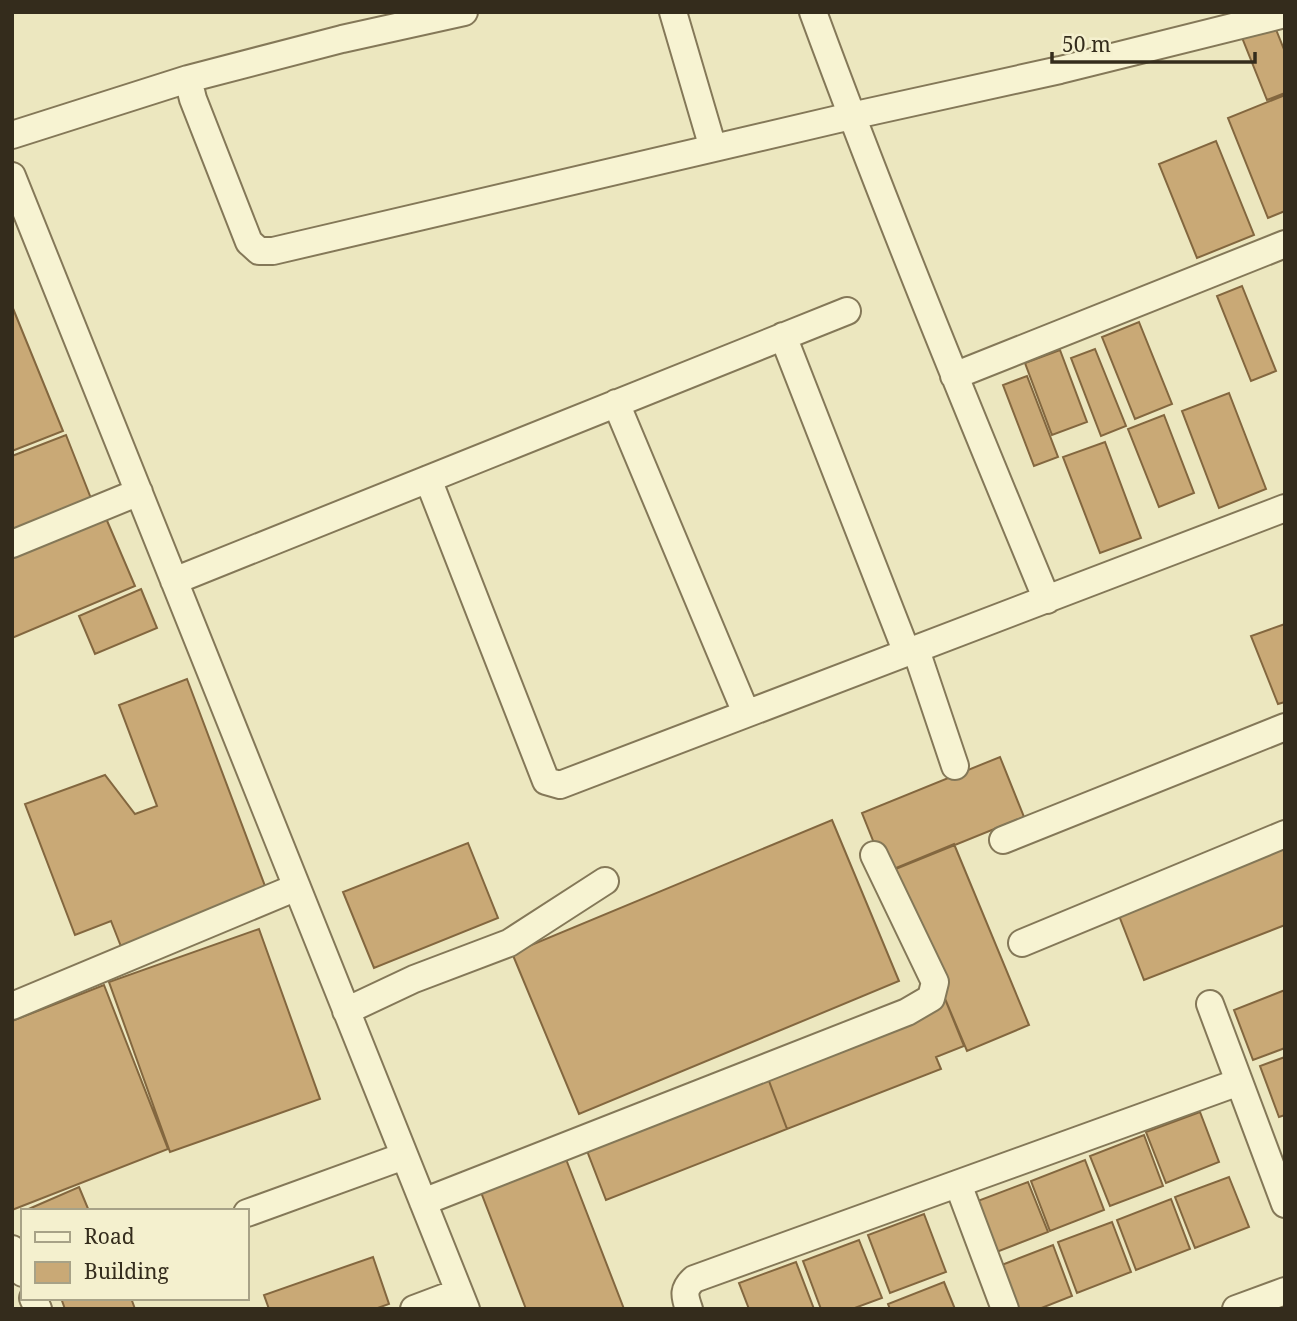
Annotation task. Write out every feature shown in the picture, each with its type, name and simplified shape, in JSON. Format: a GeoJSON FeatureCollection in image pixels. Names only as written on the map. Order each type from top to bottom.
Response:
{"type":"FeatureCollection","features":[{"type":"Feature","properties":{"kind":"street"},"geometry":{"type":"LineString","coordinates":[[12,135],[188,79],[342,39],[464,12]]}},
{"type":"Feature","properties":{"kind":"street"},"geometry":{"type":"LineString","coordinates":[[673,12],[713,148]]}},
{"type":"Feature","properties":{"kind":"street"},"geometry":{"type":"LineString","coordinates":[[813,12],[851,116],[954,376],[1046,600]]}},
{"type":"Feature","properties":{"kind":"street"},"geometry":{"type":"LineString","coordinates":[[188,79],[193,99],[249,242],[259,251],[273,251],[1060,70],[1285,14]]}},
{"type":"Feature","properties":{"kind":"street"},"geometry":{"type":"LineString","coordinates":[[12,176],[462,1301],[414,1309]]}},
{"type":"Feature","properties":{"kind":"street"},"geometry":{"type":"LineString","coordinates":[[954,376],[1285,244]]}},
{"type":"Feature","properties":{"kind":"street"},"geometry":{"type":"LineString","coordinates":[[174,580],[846,310]]}},
{"type":"Feature","properties":{"kind":"street"},"geometry":{"type":"LineString","coordinates":[[783,336],[912,651],[956,766]]}},
{"type":"Feature","properties":{"kind":"street"},"geometry":{"type":"LineString","coordinates":[[616,403],[746,713]]}},
{"type":"Feature","properties":{"kind":"street"},"geometry":{"type":"LineString","coordinates":[[428,479],[546,781],[560,785],[1285,508]]}},
{"type":"Feature","properties":{"kind":"street"},"geometry":{"type":"LineString","coordinates":[[12,544],[139,492]]}},
{"type":"Feature","properties":{"kind":"street"},"geometry":{"type":"LineString","coordinates":[[1003,840],[1285,727]]}},
{"type":"Feature","properties":{"kind":"street"},"geometry":{"type":"LineString","coordinates":[[1022,943],[1285,834]]}},
{"type":"Feature","properties":{"kind":"street"},"geometry":{"type":"LineString","coordinates":[[423,1202],[907,1012],[931,998],[935,982],[874,855]]}},
{"type":"Feature","properties":{"kind":"street"},"geometry":{"type":"LineString","coordinates":[[346,1011],[414,979],[509,943],[605,881]]}},
{"type":"Feature","properties":{"kind":"street"},"geometry":{"type":"LineString","coordinates":[[12,1006],[297,887]]}},
{"type":"Feature","properties":{"kind":"street"},"geometry":{"type":"LineString","coordinates":[[1210,1004],[1285,1204]]}},
{"type":"Feature","properties":{"kind":"street"},"geometry":{"type":"LineString","coordinates":[[689,1309],[684,1296],[686,1286],[694,1279],[1239,1082]]}},
{"type":"Feature","properties":{"kind":"street"},"geometry":{"type":"LineString","coordinates":[[248,1213],[404,1156]]}},
{"type":"Feature","properties":{"kind":"street"},"geometry":{"type":"LineString","coordinates":[[958,1184],[1005,1309]]}},
{"type":"Feature","properties":{"kind":"street"},"geometry":{"type":"LineString","coordinates":[[12,1249],[21,1269]]}},
{"type":"Feature","properties":{"kind":"street"},"geometry":{"type":"LineString","coordinates":[[1236,1309],[1285,1291]]}},
{"type":"Feature","properties":{"kind":"building"},"geometry":{"type":"Polygon","coordinates":[[[1273,22],[1285,52],[1285,93],[1267,100],[1241,35],[1273,22]]]}},
{"type":"Feature","properties":{"kind":"building"},"geometry":{"type":"Polygon","coordinates":[[[1285,95],[1285,211],[1268,218],[1228,118],[1285,95]]]}},
{"type":"Feature","properties":{"kind":"building"},"geometry":{"type":"Polygon","coordinates":[[[1216,141],[1254,235],[1197,258],[1159,164],[1216,141]]]}},
{"type":"Feature","properties":{"kind":"building"},"geometry":{"type":"Polygon","coordinates":[[[1242,286],[1276,371],[1251,381],[1217,296],[1242,286]]]}},
{"type":"Feature","properties":{"kind":"building"},"geometry":{"type":"Polygon","coordinates":[[[12,306],[63,431],[12,451],[12,306]]]}},
{"type":"Feature","properties":{"kind":"building"},"geometry":{"type":"Polygon","coordinates":[[[1139,322],[1172,404],[1135,419],[1102,337],[1139,322]]]}},
{"type":"Feature","properties":{"kind":"building"},"geometry":{"type":"Polygon","coordinates":[[[1095,349],[1126,426],[1101,436],[1071,358],[1095,349]]]}},
{"type":"Feature","properties":{"kind":"building"},"geometry":{"type":"Polygon","coordinates":[[[1060,350],[1087,422],[1052,435],[1025,363],[1060,350]]]}},
{"type":"Feature","properties":{"kind":"building"},"geometry":{"type":"Polygon","coordinates":[[[1027,376],[1058,457],[1034,466],[1003,385],[1027,376]]]}},
{"type":"Feature","properties":{"kind":"building"},"geometry":{"type":"Polygon","coordinates":[[[1229,393],[1266,489],[1219,508],[1182,411],[1229,393]]]}},
{"type":"Feature","properties":{"kind":"building"},"geometry":{"type":"Polygon","coordinates":[[[1164,415],[1194,493],[1159,507],[1128,429],[1164,415]]]}},
{"type":"Feature","properties":{"kind":"building"},"geometry":{"type":"Polygon","coordinates":[[[66,435],[92,501],[12,532],[12,456],[66,435]]]}},
{"type":"Feature","properties":{"kind":"building"},"geometry":{"type":"Polygon","coordinates":[[[1105,442],[1141,538],[1100,553],[1063,457],[1105,442]]]}},
{"type":"Feature","properties":{"kind":"building"},"geometry":{"type":"Polygon","coordinates":[[[105,516],[135,586],[12,638],[12,555],[105,516]]]}},
{"type":"Feature","properties":{"kind":"building"},"geometry":{"type":"Polygon","coordinates":[[[141,589],[157,628],[95,654],[79,616],[141,589]]]}},
{"type":"Feature","properties":{"kind":"building"},"geometry":{"type":"Polygon","coordinates":[[[1285,624],[1285,702],[1278,704],[1251,636],[1285,624]]]}},
{"type":"Feature","properties":{"kind":"building"},"geometry":{"type":"Polygon","coordinates":[[[187,679],[268,894],[122,949],[111,921],[75,935],[25,804],[105,775],[135,814],[157,806],[119,705],[187,679]]]}},
{"type":"Feature","properties":{"kind":"building"},"geometry":{"type":"Polygon","coordinates":[[[1000,757],[1024,817],[886,873],[862,813],[1000,757]]]}},
{"type":"Feature","properties":{"kind":"building"},"geometry":{"type":"Polygon","coordinates":[[[832,820],[899,981],[579,1114],[512,953],[832,820]]]}},
{"type":"Feature","properties":{"kind":"building"},"geometry":{"type":"Polygon","coordinates":[[[468,843],[498,918],[374,968],[343,892],[468,843]]]}},
{"type":"Feature","properties":{"kind":"building"},"geometry":{"type":"Polygon","coordinates":[[[954,844],[1029,1025],[967,1051],[891,870],[954,844]]]}},
{"type":"Feature","properties":{"kind":"building"},"geometry":{"type":"Polygon","coordinates":[[[1285,848],[1285,925],[1144,980],[1118,913],[1285,848]]]}},
{"type":"Feature","properties":{"kind":"building"},"geometry":{"type":"Polygon","coordinates":[[[259,929],[320,1099],[170,1152],[109,982],[259,929]]]}},
{"type":"Feature","properties":{"kind":"building"},"geometry":{"type":"Polygon","coordinates":[[[104,985],[168,1149],[12,1210],[12,1021],[104,985]]]}},
{"type":"Feature","properties":{"kind":"building"},"geometry":{"type":"Polygon","coordinates":[[[1285,990],[1285,1048],[1253,1060],[1234,1010],[1285,990]]]}},
{"type":"Feature","properties":{"kind":"building"},"geometry":{"type":"Polygon","coordinates":[[[945,999],[964,1046],[936,1057],[941,1069],[787,1129],[766,1073],[945,999]]]}},
{"type":"Feature","properties":{"kind":"building"},"geometry":{"type":"Polygon","coordinates":[[[1285,1057],[1285,1115],[1279,1117],[1260,1066],[1285,1057]]]}},
{"type":"Feature","properties":{"kind":"building"},"geometry":{"type":"Polygon","coordinates":[[[766,1073],[787,1129],[606,1200],[584,1143],[766,1073]]]}},
{"type":"Feature","properties":{"kind":"building"},"geometry":{"type":"Polygon","coordinates":[[[1200,1112],[1219,1162],[1166,1183],[1146,1132],[1200,1112]]]}},
{"type":"Feature","properties":{"kind":"building"},"geometry":{"type":"Polygon","coordinates":[[[1144,1135],[1163,1186],[1110,1206],[1090,1156],[1144,1135]]]}},
{"type":"Feature","properties":{"kind":"building"},"geometry":{"type":"Polygon","coordinates":[[[564,1154],[624,1309],[526,1309],[479,1187],[564,1154]]]}},
{"type":"Feature","properties":{"kind":"building"},"geometry":{"type":"Polygon","coordinates":[[[1085,1160],[1104,1210],[1050,1231],[1031,1181],[1085,1160]]]}},
{"type":"Feature","properties":{"kind":"building"},"geometry":{"type":"Polygon","coordinates":[[[1229,1177],[1249,1227],[1195,1248],[1175,1197],[1229,1177]]]}},
{"type":"Feature","properties":{"kind":"building"},"geometry":{"type":"Polygon","coordinates":[[[1028,1182],[1048,1232],[994,1253],[975,1202],[1028,1182]]]}},
{"type":"Feature","properties":{"kind":"building"},"geometry":{"type":"Polygon","coordinates":[[[79,1187],[88,1209],[29,1209],[79,1187]]]}},
{"type":"Feature","properties":{"kind":"building"},"geometry":{"type":"Polygon","coordinates":[[[1171,1199],[1190,1249],[1136,1270],[1117,1220],[1171,1199]]]}},
{"type":"Feature","properties":{"kind":"building"},"geometry":{"type":"Polygon","coordinates":[[[924,1214],[946,1272],[890,1293],[868,1235],[924,1214]]]}},
{"type":"Feature","properties":{"kind":"building"},"geometry":{"type":"Polygon","coordinates":[[[1112,1222],[1131,1272],[1077,1293],[1058,1242],[1112,1222]]]}},
{"type":"Feature","properties":{"kind":"building"},"geometry":{"type":"Polygon","coordinates":[[[859,1240],[882,1298],[852,1309],[821,1309],[803,1261],[859,1240]]]}},
{"type":"Feature","properties":{"kind":"building"},"geometry":{"type":"Polygon","coordinates":[[[1053,1245],[1072,1296],[1039,1309],[1016,1309],[999,1266],[1053,1245]]]}},
{"type":"Feature","properties":{"kind":"building"},"geometry":{"type":"Polygon","coordinates":[[[373,1257],[389,1304],[375,1309],[269,1309],[264,1295],[373,1257]]]}},
{"type":"Feature","properties":{"kind":"building"},"geometry":{"type":"Polygon","coordinates":[[[796,1262],[814,1309],[749,1309],[739,1283],[796,1262]]]}},
{"type":"Feature","properties":{"kind":"building"},"geometry":{"type":"Polygon","coordinates":[[[944,1282],[955,1309],[890,1309],[888,1304],[944,1282]]]}},
{"type":"Feature","properties":{"kind":"building"},"geometry":{"type":"Polygon","coordinates":[[[62,1300],[132,1300],[135,1309],[65,1309],[62,1300]]]}}]}
